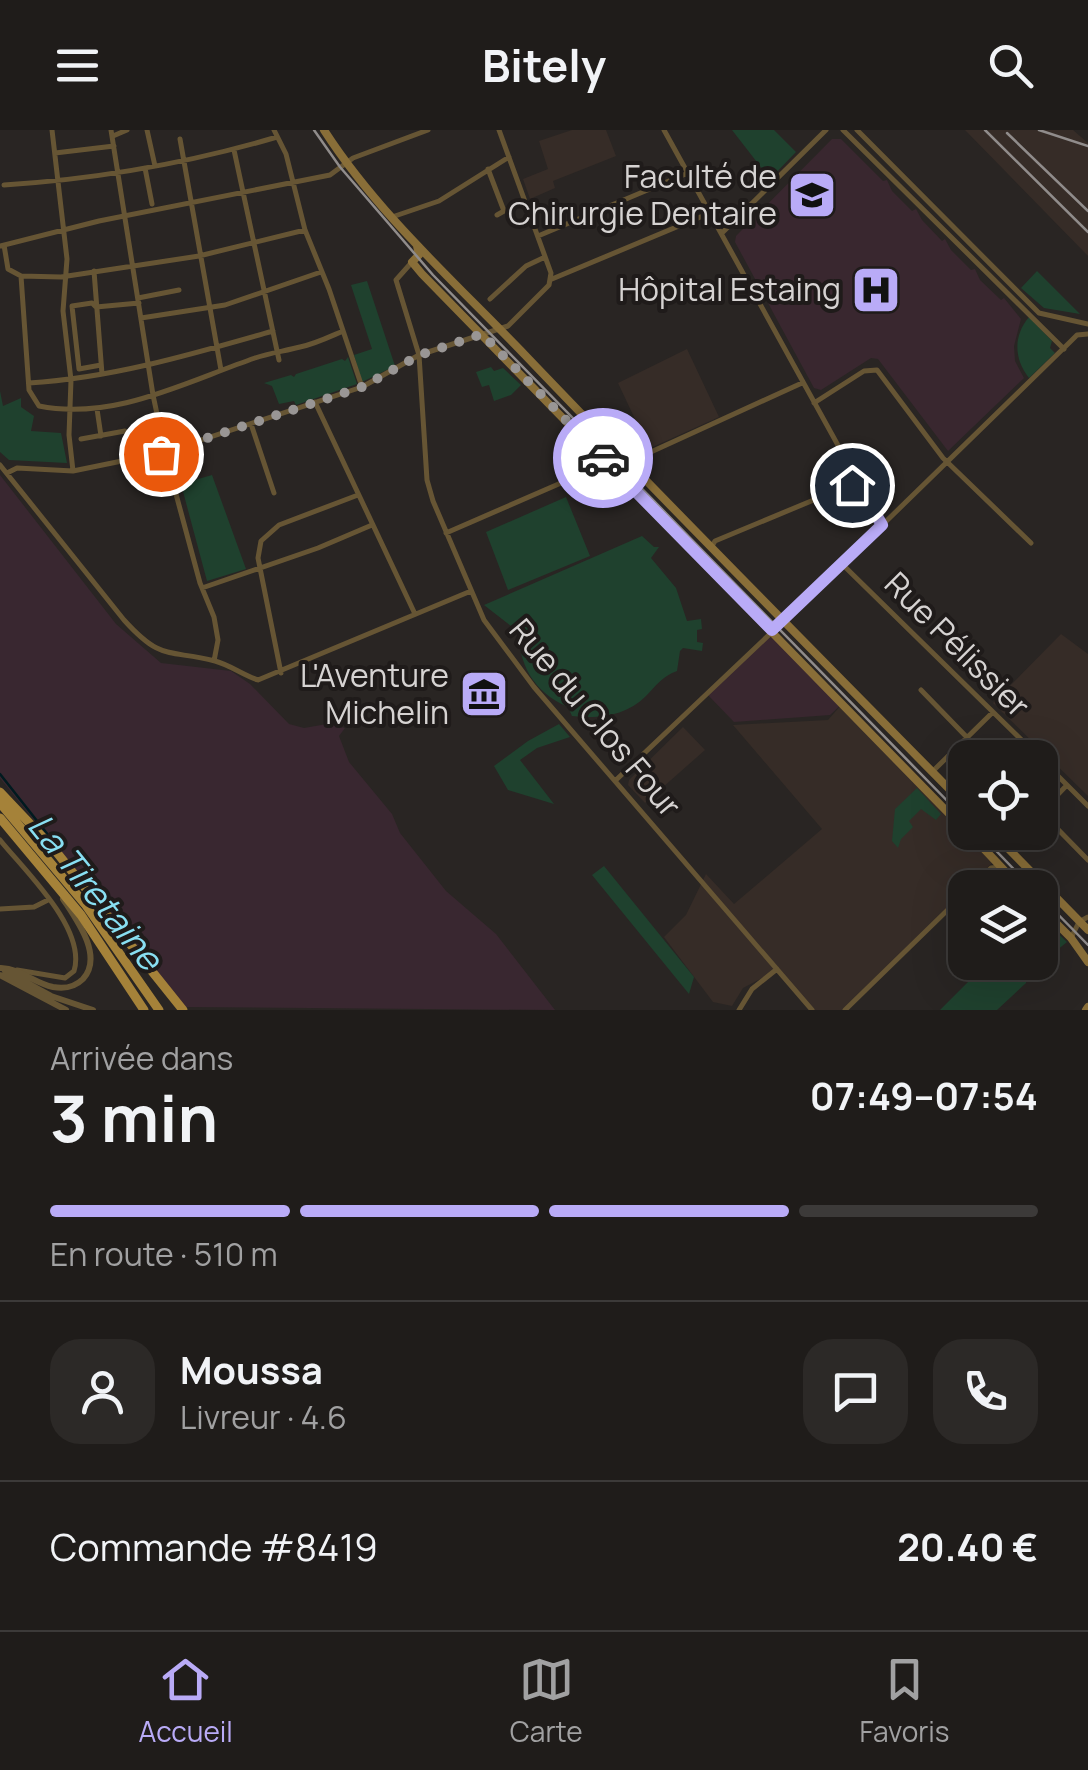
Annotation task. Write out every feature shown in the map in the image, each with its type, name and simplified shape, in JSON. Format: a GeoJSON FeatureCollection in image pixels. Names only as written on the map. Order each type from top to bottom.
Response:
{"type":"FeatureCollection","features":[{"type":"Feature","properties":{"kind":"main road"},"geometry":{"type":"LineString","coordinates":[[330,135],[346,162],[392,217],[712,546],[948,811]]}},
{"type":"Feature","properties":{"kind":"main road"},"geometry":{"type":"LineString","coordinates":[[415,242],[419,250],[415,260],[607,463],[948,788]]}},
{"type":"Feature","properties":{"kind":"main road"},"geometry":{"type":"LineString","coordinates":[[0,792],[54,850],[183,1010]]}},
{"type":"Feature","properties":{"kind":"main road"},"geometry":{"type":"LineString","coordinates":[[0,803],[84,904],[158,1009]]}},
{"type":"Feature","properties":{"kind":"main road"},"geometry":{"type":"LineString","coordinates":[[0,818],[82,915],[143,1007]]}},
{"type":"Feature","properties":{"kind":"main road"},"geometry":{"type":"LineString","coordinates":[[985,850],[1005,870]]}},
{"type":"Feature","properties":{"kind":"main road"},"geometry":{"type":"LineString","coordinates":[[1010,850],[1086,924]]}},
{"type":"Feature","properties":{"kind":"main road"},"geometry":{"type":"LineString","coordinates":[[1058,925],[1088,963]]}},
{"type":"Feature","properties":{"kind":"street"},"geometry":{"type":"LineString","coordinates":[[52,130],[65,230],[63,310],[71,380],[68,435],[74,471]]}},
{"type":"Feature","properties":{"kind":"street"},"geometry":{"type":"LineString","coordinates":[[127,130],[112,133],[158,426],[202,588],[214,617],[218,640],[214,661]]}},
{"type":"Feature","properties":{"kind":"street"},"geometry":{"type":"LineString","coordinates":[[147,130],[155,166]]}},
{"type":"Feature","properties":{"kind":"street"},"geometry":{"type":"LineString","coordinates":[[305,230],[199,256],[65,276],[21,276],[8,269],[2,245],[294,184],[330,174],[346,162],[428,130]]}},
{"type":"Feature","properties":{"kind":"street"},"geometry":{"type":"LineString","coordinates":[[499,130],[552,279]]}},
{"type":"Feature","properties":{"kind":"street"},"geometry":{"type":"LineString","coordinates":[[664,130],[882,525]]}},
{"type":"Feature","properties":{"kind":"street"},"geometry":{"type":"LineString","coordinates":[[721,233],[826,130]]}},
{"type":"Feature","properties":{"kind":"street"},"geometry":{"type":"LineString","coordinates":[[844,130],[1064,349]]}},
{"type":"Feature","properties":{"kind":"street"},"geometry":{"type":"LineString","coordinates":[[857,130],[1038,313],[1088,324]]}},
{"type":"Feature","properties":{"kind":"street"},"geometry":{"type":"LineString","coordinates":[[4,186],[146,168],[234,150],[276,134],[305,230],[362,387]]}},
{"type":"Feature","properties":{"kind":"street"},"geometry":{"type":"LineString","coordinates":[[179,135],[221,370]]}},
{"type":"Feature","properties":{"kind":"street"},"geometry":{"type":"LineString","coordinates":[[55,153],[114,146]]}},
{"type":"Feature","properties":{"kind":"street"},"geometry":{"type":"LineString","coordinates":[[234,150],[278,356]]}},
{"type":"Feature","properties":{"kind":"street"},"geometry":{"type":"LineString","coordinates":[[392,217],[439,201],[509,157]]}},
{"type":"Feature","properties":{"kind":"street"},"geometry":{"type":"LineString","coordinates":[[146,168],[152,204]]}},
{"type":"Feature","properties":{"kind":"street"},"geometry":{"type":"LineString","coordinates":[[488,169],[504,212],[498,215]]}},
{"type":"Feature","properties":{"kind":"street"},"geometry":{"type":"LineString","coordinates":[[537,236],[688,173]]}},
{"type":"Feature","properties":{"kind":"street"},"geometry":{"type":"LineString","coordinates":[[7,473],[17,468],[74,471],[140,459],[362,387],[420,355],[499,329],[517,317],[552,279],[710,213]]}},
{"type":"Feature","properties":{"kind":"street"},"geometry":{"type":"LineString","coordinates":[[490,299],[526,266],[545,257]]}},
{"type":"Feature","properties":{"kind":"street"},"geometry":{"type":"LineString","coordinates":[[415,260],[434,260]]}},
{"type":"Feature","properties":{"kind":"street","name":"Rue du Clos Four"},"geometry":{"type":"LineString","coordinates":[[415,260],[396,280],[420,355],[428,480],[471,591],[498,641],[534,687],[812,1010]]}},
{"type":"Feature","properties":{"kind":"street"},"geometry":{"type":"LineString","coordinates":[[94,272],[102,374]]}},
{"type":"Feature","properties":{"kind":"street"},"geometry":{"type":"LineString","coordinates":[[141,318],[208,309],[322,272]]}},
{"type":"Feature","properties":{"kind":"street"},"geometry":{"type":"LineString","coordinates":[[21,276],[29,383],[33,400],[39,406],[70,411],[153,395],[343,331]]}},
{"type":"Feature","properties":{"kind":"street"},"geometry":{"type":"LineString","coordinates":[[96,307],[179,290]]}},
{"type":"Feature","properties":{"kind":"street"},"geometry":{"type":"LineString","coordinates":[[96,307],[92,303],[72,306],[78,368],[101,365]]}},
{"type":"Feature","properties":{"kind":"street"},"geometry":{"type":"LineString","coordinates":[[29,383],[102,374],[273,332]]}},
{"type":"Feature","properties":{"kind":"street"},"geometry":{"type":"LineString","coordinates":[[616,780],[1077,336],[1088,334]]}},
{"type":"Feature","properties":{"kind":"street"},"geometry":{"type":"LineString","coordinates":[[814,403],[872,368],[948,462],[1031,544]]}},
{"type":"Feature","properties":{"kind":"street"},"geometry":{"type":"LineString","coordinates":[[630,462],[802,382]]}},
{"type":"Feature","properties":{"kind":"street"},"geometry":{"type":"LineString","coordinates":[[315,402],[414,614]]}},
{"type":"Feature","properties":{"kind":"street"},"geometry":{"type":"LineString","coordinates":[[97,408],[101,436]]}},
{"type":"Feature","properties":{"kind":"street"},"geometry":{"type":"LineString","coordinates":[[251,424],[274,493]]}},
{"type":"Feature","properties":{"kind":"street"},"geometry":{"type":"LineString","coordinates":[[81,438],[124,431],[134,436],[140,459]]}},
{"type":"Feature","properties":{"kind":"street"},"geometry":{"type":"LineString","coordinates":[[446,532],[607,463]]}},
{"type":"Feature","properties":{"kind":"street"},"geometry":{"type":"LineString","coordinates":[[0,466],[134,631],[166,654],[214,661],[258,680],[471,591]]}},
{"type":"Feature","properties":{"kind":"street"},"geometry":{"type":"LineString","coordinates":[[712,546],[715,541],[857,482]]}},
{"type":"Feature","properties":{"kind":"street"},"geometry":{"type":"LineString","coordinates":[[281,673],[261,568],[260,541],[272,529],[358,494]]}},
{"type":"Feature","properties":{"kind":"street"},"geometry":{"type":"LineString","coordinates":[[202,588],[372,525]]}},
{"type":"Feature","properties":{"kind":"street","name":"Rue Pélissier"},"geometry":{"type":"LineString","coordinates":[[842,564],[1021,740]]}},
{"type":"Feature","properties":{"kind":"street"},"geometry":{"type":"LineString","coordinates":[[921,690],[970,740]]}},
{"type":"Feature","properties":{"kind":"street"},"geometry":{"type":"LineString","coordinates":[[932,772],[992,712]]}},
{"type":"Feature","properties":{"kind":"street","name":"Rue Pélissier"},"geometry":{"type":"LineString","coordinates":[[1058,776],[1088,806]]}},
{"type":"Feature","properties":{"kind":"street"},"geometry":{"type":"LineString","coordinates":[[1058,794],[1067,785]]}},
{"type":"Feature","properties":{"kind":"street"},"geometry":{"type":"LineString","coordinates":[[1058,830],[1088,860]]}},
{"type":"Feature","properties":{"kind":"street"},"geometry":{"type":"LineString","coordinates":[[0,840],[48,900],[73,940],[76,964],[74,972],[61,978],[0,970]]}},
{"type":"Feature","properties":{"kind":"street"},"geometry":{"type":"LineString","coordinates":[[991,856],[990,868],[1002,867]]}},
{"type":"Feature","properties":{"kind":"street"},"geometry":{"type":"LineString","coordinates":[[17,970],[60,988],[75,984],[89,969],[89,949],[82,931],[43,868]]}},
{"type":"Feature","properties":{"kind":"street"},"geometry":{"type":"LineString","coordinates":[[0,909],[34,907],[48,900]]}},
{"type":"Feature","properties":{"kind":"street"},"geometry":{"type":"LineString","coordinates":[[845,1010],[948,910]]}},
{"type":"Feature","properties":{"kind":"street"},"geometry":{"type":"LineString","coordinates":[[1071,938],[1086,924]]}},
{"type":"Feature","properties":{"kind":"street"},"geometry":{"type":"LineString","coordinates":[[739,1010],[752,989],[777,969]]}},
{"type":"Feature","properties":{"kind":"street"},"geometry":{"type":"LineString","coordinates":[[0,970],[52,1010]]}},
{"type":"Feature","properties":{"kind":"street"},"geometry":{"type":"LineString","coordinates":[[0,970],[51,996],[93,1010]]}},
{"type":"Feature","properties":{"kind":"street"},"geometry":{"type":"LineString","coordinates":[[42,1000],[66,1010]]}},
{"type":"Feature","properties":{"kind":"shaded area"},"geometry":{"type":"Polygon","coordinates":[[[572,130],[606,130],[616,156],[553,181],[555,188],[530,199],[523,179],[548,169],[539,141],[572,130]]]}},
{"type":"Feature","properties":{"kind":"shaded area"},"geometry":{"type":"Polygon","coordinates":[[[965,130],[1073,130],[1088,143],[1088,256],[965,130]]]}},
{"type":"Feature","properties":{"kind":"shaded area","name":"Hôpital Estaing"},"geometry":{"type":"Polygon","coordinates":[[[832,139],[841,139],[883,181],[887,180],[892,191],[912,211],[916,209],[942,241],[945,239],[951,250],[971,270],[975,269],[980,280],[1001,300],[1004,298],[1021,319],[1014,346],[1015,361],[1024,378],[948,451],[878,359],[871,358],[821,390],[814,388],[735,242],[736,236],[832,139]]]}},
{"type":"Feature","properties":{"kind":"shaded area"},"geometry":{"type":"Polygon","coordinates":[[[687,349],[719,417],[635,455],[611,431],[635,419],[618,383],[687,349]]]}},
{"type":"Feature","properties":{"kind":"shaded area"},"geometry":{"type":"Polygon","coordinates":[[[0,475],[116,624],[161,663],[231,671],[250,684],[289,724],[345,728],[339,736],[349,762],[392,814],[400,833],[446,891],[496,934],[555,1010],[185,1007],[0,778],[0,475]]]}},
{"type":"Feature","properties":{"kind":"shaded area"},"geometry":{"type":"Polygon","coordinates":[[[769,633],[843,703],[830,715],[734,722],[706,693],[769,633]]]}},
{"type":"Feature","properties":{"kind":"shaded area"},"geometry":{"type":"Polygon","coordinates":[[[1061,634],[1088,654],[1088,796],[1058,767],[1058,740],[1031,740],[993,703],[1061,634]]]}},
{"type":"Feature","properties":{"kind":"shaded area"},"geometry":{"type":"Polygon","coordinates":[[[843,703],[948,811],[948,850],[985,850],[995,860],[985,870],[948,870],[948,907],[845,1010],[812,1010],[777,970],[743,988],[732,1006],[713,1002],[664,937],[686,915],[706,874],[734,904],[822,829],[733,725],[828,720],[843,703]]]}},
{"type":"Feature","properties":{"kind":"shaded area"},"geometry":{"type":"Polygon","coordinates":[[[683,727],[705,750],[645,803],[628,785],[629,780],[683,727]]]}},
{"type":"Feature","properties":{"kind":"green space"},"geometry":{"type":"Polygon","coordinates":[[[732,130],[774,130],[796,152],[770,179],[732,130]]]}},
{"type":"Feature","properties":{"kind":"green space"},"geometry":{"type":"Polygon","coordinates":[[[1037,271],[1080,314],[1044,308],[1021,288],[1037,271]]]}},
{"type":"Feature","properties":{"kind":"green space"},"geometry":{"type":"Polygon","coordinates":[[[367,281],[395,366],[362,382],[354,355],[372,349],[351,285],[367,281]]]}},
{"type":"Feature","properties":{"kind":"green space"},"geometry":{"type":"Polygon","coordinates":[[[1029,317],[1052,341],[1050,348],[1055,353],[1029,378],[1017,347],[1029,317]]]}},
{"type":"Feature","properties":{"kind":"green space"},"geometry":{"type":"Polygon","coordinates":[[[348,357],[357,384],[296,405],[294,401],[279,404],[272,386],[264,383],[294,377],[348,357]]]}},
{"type":"Feature","properties":{"kind":"green space"},"geometry":{"type":"Polygon","coordinates":[[[491,367],[494,371],[503,368],[521,385],[511,395],[494,401],[489,385],[482,387],[476,372],[491,367]]]}},
{"type":"Feature","properties":{"kind":"green space"},"geometry":{"type":"Polygon","coordinates":[[[0,391],[3,406],[21,398],[21,407],[34,416],[31,431],[61,433],[67,463],[9,460],[0,452],[0,391]]]}},
{"type":"Feature","properties":{"kind":"green space"},"geometry":{"type":"Polygon","coordinates":[[[212,475],[246,569],[207,581],[181,484],[212,475]]]}},
{"type":"Feature","properties":{"kind":"green space"},"geometry":{"type":"Polygon","coordinates":[[[566,497],[590,556],[508,590],[486,532],[566,497]]]}},
{"type":"Feature","properties":{"kind":"green space"},"geometry":{"type":"Polygon","coordinates":[[[642,536],[659,547],[651,558],[676,588],[687,621],[701,619],[697,642],[703,643],[702,651],[683,648],[677,671],[630,708],[602,716],[572,716],[568,707],[545,693],[530,675],[521,653],[518,626],[511,626],[484,605],[642,536]]]}},
{"type":"Feature","properties":{"kind":"green space"},"geometry":{"type":"Polygon","coordinates":[[[559,724],[570,737],[537,748],[520,760],[554,804],[508,790],[494,766],[559,724]]]}},
{"type":"Feature","properties":{"kind":"green space"},"geometry":{"type":"Polygon","coordinates":[[[917,788],[941,814],[936,820],[921,809],[909,821],[913,827],[898,848],[892,841],[895,809],[917,788]]]}},
{"type":"Feature","properties":{"kind":"green space"},"geometry":{"type":"Polygon","coordinates":[[[604,866],[694,977],[689,994],[592,875],[604,866]]]}},
{"type":"Feature","properties":{"kind":"green space"},"geometry":{"type":"Polygon","coordinates":[[[1058,933],[1067,942],[1058,949],[1058,933]]]}},
{"type":"Feature","properties":{"kind":"green space"},"geometry":{"type":"Polygon","coordinates":[[[970,980],[1026,980],[997,1010],[940,1010],[970,980]]]}},
{"type":"Feature","properties":{"kind":"waterway","name":"La Tiretaine"},"geometry":{"type":"LineString","coordinates":[[0,774],[60,850]]}},
{"type":"Feature","properties":{"kind":"tram line"},"geometry":{"type":"LineString","coordinates":[[314,130],[340,167],[433,275],[948,802]]}},
{"type":"Feature","properties":{"kind":"tram line"},"geometry":{"type":"LineString","coordinates":[[995,850],[1015,870]]}},
{"type":"Feature","properties":{"kind":"tram line"},"geometry":{"type":"LineString","coordinates":[[1058,914],[1088,945]]}},
{"type":"Feature","properties":{"kind":"railway"},"geometry":{"type":"LineString","coordinates":[[985,130],[1088,232]]}},
{"type":"Feature","properties":{"kind":"railway"},"geometry":{"type":"LineString","coordinates":[[1039,130],[1088,146]]}},
{"type":"Feature","properties":{"kind":"railway"},"geometry":{"type":"LineString","coordinates":[[1007,133],[1088,211]]}},
{"type":"Feature","properties":{"kind":"way so far"},"geometry":{"type":"LineString","coordinates":[[161,454],[164,447],[171,450],[362,387],[420,355],[482,334],[603,458]]}},
{"type":"Feature","properties":{"kind":"place","name":"Faculté de Chirurgie Dentaire"},"geometry":{"type":"Point","coordinates":[812,195]}},
{"type":"Feature","properties":{"kind":"place","name":"Hôpital Estaing"},"geometry":{"type":"Point","coordinates":[876,290]}},
{"type":"Feature","properties":{"kind":"place","name":"L'Aventure Michelin"},"geometry":{"type":"Point","coordinates":[484,694]}},
{"type":"Feature","properties":{"kind":"route"},"geometry":{"type":"LineString","coordinates":[[603,458],[772,630],[882,525],[857,482],[852,485]]}}]}
